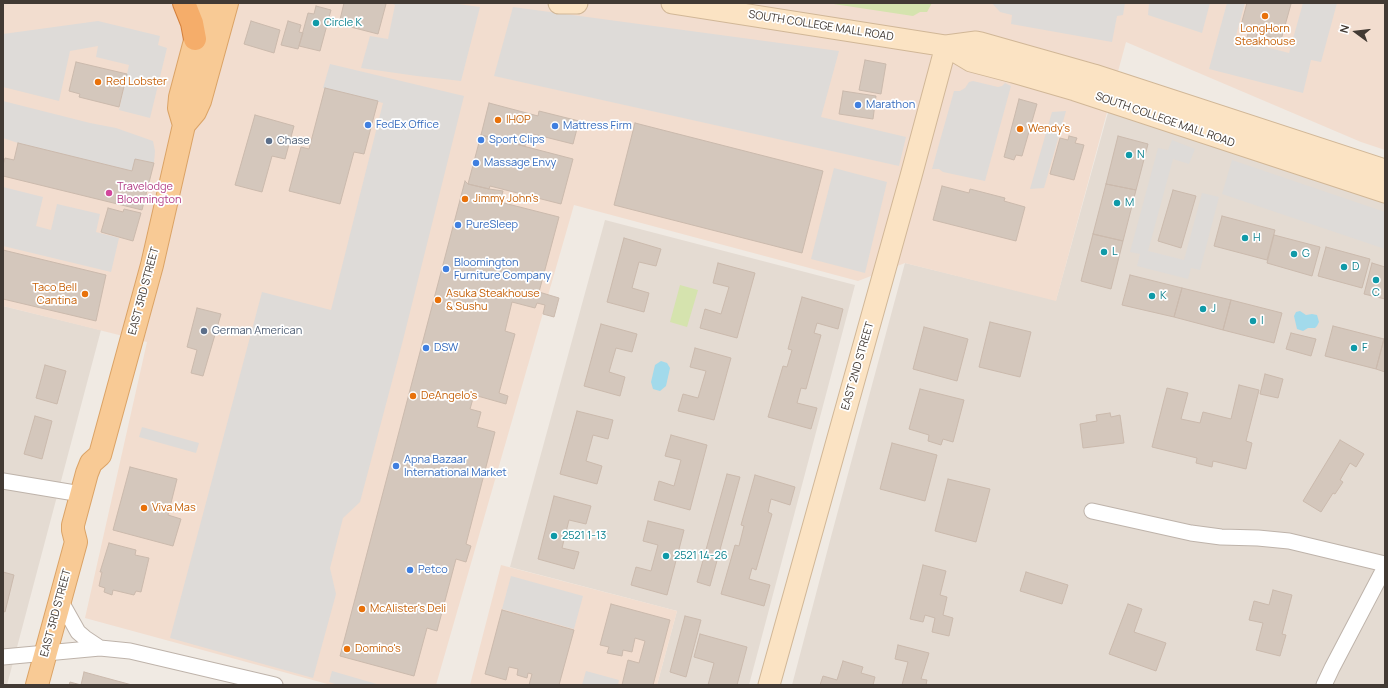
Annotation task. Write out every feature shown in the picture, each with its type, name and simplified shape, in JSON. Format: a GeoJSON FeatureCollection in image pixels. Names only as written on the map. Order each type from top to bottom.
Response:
{"type":"FeatureCollection","features":[{"type":"Feature","properties":{"kind":"highway"},"geometry":{"type":"LineString","coordinates":[[184,3],[192,23],[195,39]]}},
{"type":"Feature","properties":{"kind":"main road","name":"EAST 3RD STREET"},"geometry":{"type":"LineString","coordinates":[[184,125],[179,108],[179,101],[205,3]]}},
{"type":"Feature","properties":{"kind":"main road","name":"EAST 3RD STREET"},"geometry":{"type":"LineString","coordinates":[[76,542],[73,525],[81,494],[90,466],[100,454],[152,265],[184,125],[195,112],[200,101],[227,3]]}},
{"type":"Feature","properties":{"kind":"main road"},"geometry":{"type":"LineString","coordinates":[[559,3],[577,3]]}},
{"type":"Feature","properties":{"kind":"main road","name":"SOUTH COLLEGE MALL ROAD"},"geometry":{"type":"LineString","coordinates":[[672,3],[946,46],[971,61],[1019,63],[1053,73],[1112,81],[1385,170]]}},
{"type":"Feature","properties":{"kind":"main road","name":"EAST 2ND STREET"},"geometry":{"type":"LineString","coordinates":[[769,685],[946,46]]}},
{"type":"Feature","properties":{"kind":"main road","name":"SOUTH COLLEGE MALL ROAD"},"geometry":{"type":"LineString","coordinates":[[1053,73],[1099,98],[1385,192]]}},
{"type":"Feature","properties":{"kind":"main road"},"geometry":{"type":"LineString","coordinates":[[1099,98],[1112,81]]}},
{"type":"Feature","properties":{"kind":"main road","name":"EAST 3RD STREET"},"geometry":{"type":"LineString","coordinates":[[37,685],[76,542],[86,530],[103,471],[100,454]]}},
{"type":"Feature","properties":{"kind":"street"},"geometry":{"type":"LineString","coordinates":[[3,482],[81,494]]}},
{"type":"Feature","properties":{"kind":"street"},"geometry":{"type":"LineString","coordinates":[[1092,511],[1191,533],[1288,541],[1385,564]]}},
{"type":"Feature","properties":{"kind":"street"},"geometry":{"type":"LineString","coordinates":[[1324,685],[1385,567]]}},
{"type":"Feature","properties":{"kind":"street"},"geometry":{"type":"LineString","coordinates":[[60,600],[78,632],[100,648]]}},
{"type":"Feature","properties":{"kind":"street"},"geometry":{"type":"LineString","coordinates":[[3,657],[100,648],[130,651],[276,685]]}},
{"type":"Feature","properties":{"kind":"shaded area"},"geometry":{"type":"Polygon","coordinates":[[[3,3],[1385,3],[1385,150],[1361,142],[1126,42],[1056,301],[905,263],[858,281],[574,205],[436,685],[331,685],[85,618],[147,342],[3,306],[3,3]]]}},
{"type":"Feature","properties":{"kind":"shaded area"},"geometry":{"type":"Polygon","coordinates":[[[391,3],[451,3],[480,7],[461,81],[361,68],[370,36],[388,39],[395,5],[391,3]]]}},
{"type":"Feature","properties":{"kind":"shaded area"},"geometry":{"type":"Polygon","coordinates":[[[992,3],[1125,3],[1123,15],[1117,16],[1112,42],[1011,24],[1012,15],[1000,12],[992,3]]]}},
{"type":"Feature","properties":{"kind":"shaded area"},"geometry":{"type":"Polygon","coordinates":[[[1149,3],[1210,3],[1202,33],[1148,15],[1149,3]]]}},
{"type":"Feature","properties":{"kind":"shaded area"},"geometry":{"type":"Polygon","coordinates":[[[1227,3],[1245,3],[1235,39],[1289,53],[1303,3],[1337,3],[1321,62],[1311,60],[1303,93],[1209,69],[1227,3]]]}},
{"type":"Feature","properties":{"kind":"shaded area"},"geometry":{"type":"Polygon","coordinates":[[[513,7],[839,51],[821,117],[906,137],[899,166],[494,76],[513,7]]]}},
{"type":"Feature","properties":{"kind":"shaded area"},"geometry":{"type":"Polygon","coordinates":[[[98,21],[160,36],[158,45],[167,48],[150,118],[119,110],[129,65],[96,57],[98,46],[70,51],[59,101],[3,87],[3,34],[98,21]]]}},
{"type":"Feature","properties":{"kind":"shaded area"},"geometry":{"type":"Polygon","coordinates":[[[330,64],[464,96],[403,340],[360,502],[343,518],[330,568],[336,594],[313,678],[170,638],[262,292],[331,310],[383,103],[323,88],[330,64]]]}},
{"type":"Feature","properties":{"kind":"shaded area"},"geometry":{"type":"Polygon","coordinates":[[[973,81],[998,87],[1005,83],[1011,86],[985,181],[943,172],[939,169],[932,169],[954,91],[960,91],[965,88],[969,82],[973,81]]]}},
{"type":"Feature","properties":{"kind":"shaded area"},"geometry":{"type":"Polygon","coordinates":[[[3,101],[116,128],[153,141],[155,151],[154,163],[136,159],[132,171],[3,138],[3,101]]]}},
{"type":"Feature","properties":{"kind":"shaded area"},"geometry":{"type":"Polygon","coordinates":[[[1109,109],[1385,203],[1385,685],[792,685],[905,263],[1056,300],[1109,109]]]}},
{"type":"Feature","properties":{"kind":"shaded area"},"geometry":{"type":"Polygon","coordinates":[[[1066,111],[1044,188],[1030,189],[1052,112],[1066,111]]]}},
{"type":"Feature","properties":{"kind":"shaded area"},"geometry":{"type":"Polygon","coordinates":[[[1172,140],[1195,149],[1189,164],[1173,159],[1148,251],[1184,260],[1202,193],[1219,197],[1200,270],[1191,268],[1188,279],[1137,266],[1140,254],[1130,252],[1158,148],[1168,150],[1172,140]]]}},
{"type":"Feature","properties":{"kind":"shaded area"},"geometry":{"type":"Polygon","coordinates":[[[1232,160],[1385,212],[1385,249],[1222,194],[1232,160]]]}},
{"type":"Feature","properties":{"kind":"shaded area"},"geometry":{"type":"Polygon","coordinates":[[[834,168],[887,182],[865,273],[811,259],[834,168]]]}},
{"type":"Feature","properties":{"kind":"shaded area"},"geometry":{"type":"Polygon","coordinates":[[[3,187],[43,197],[36,226],[51,230],[57,204],[100,214],[96,232],[119,238],[111,272],[3,246],[3,187]]]}},
{"type":"Feature","properties":{"kind":"shaded area"},"geometry":{"type":"Polygon","coordinates":[[[605,220],[855,285],[749,685],[657,685],[677,611],[510,567],[605,220]]]}},
{"type":"Feature","properties":{"kind":"shaded area"},"geometry":{"type":"Polygon","coordinates":[[[3,306],[101,330],[7,685],[3,685],[3,306]]]}},
{"type":"Feature","properties":{"kind":"shaded area"},"geometry":{"type":"Polygon","coordinates":[[[142,427],[199,443],[196,453],[139,437],[142,427]]]}},
{"type":"Feature","properties":{"kind":"shaded area"},"geometry":{"type":"Polygon","coordinates":[[[501,565],[677,611],[657,685],[470,685],[501,565]]]}},
{"type":"Feature","properties":{"kind":"shaded area"},"geometry":{"type":"Polygon","coordinates":[[[511,576],[583,596],[574,629],[502,609],[511,576]]]}},
{"type":"Feature","properties":{"kind":"shaded area"},"geometry":{"type":"Polygon","coordinates":[[[332,671],[380,685],[338,685],[329,682],[332,671]]]}},
{"type":"Feature","properties":{"kind":"shaded area"},"geometry":{"type":"Polygon","coordinates":[[[586,671],[619,680],[618,685],[582,685],[586,671]]]}},
{"type":"Feature","properties":{"kind":"green space"},"geometry":{"type":"Polygon","coordinates":[[[827,3],[932,3],[927,12],[920,12],[913,16],[827,3]]]}},
{"type":"Feature","properties":{"kind":"green space"},"geometry":{"type":"Polygon","coordinates":[[[680,285],[698,290],[687,327],[670,322],[680,285]]]}},
{"type":"Feature","properties":{"kind":"water"},"geometry":{"type":"Polygon","coordinates":[[[1300,311],[1306,315],[1317,315],[1319,322],[1315,328],[1308,328],[1303,331],[1297,329],[1294,316],[1296,312],[1300,311]]]}},
{"type":"Feature","properties":{"kind":"water"},"geometry":{"type":"Polygon","coordinates":[[[661,361],[667,363],[670,368],[666,386],[660,391],[653,389],[651,382],[655,365],[661,361]]]}},
{"type":"Feature","properties":{"kind":"building"},"geometry":{"type":"Polygon","coordinates":[[[344,3],[386,4],[378,34],[339,24],[344,3]]]}},
{"type":"Feature","properties":{"kind":"building","name":"LongHorn Steakhouse"},"geometry":{"type":"Polygon","coordinates":[[[1247,3],[1291,4],[1281,40],[1257,33],[1255,42],[1246,40],[1249,31],[1240,29],[1247,3]]]}},
{"type":"Feature","properties":{"kind":"building","name":"Circle K"},"geometry":{"type":"Polygon","coordinates":[[[316,6],[331,10],[320,51],[299,46],[308,13],[314,14],[316,6]]]}},
{"type":"Feature","properties":{"kind":"building"},"geometry":{"type":"Polygon","coordinates":[[[251,21],[280,30],[274,53],[244,44],[251,21]]]}},
{"type":"Feature","properties":{"kind":"building","name":"Circle K"},"geometry":{"type":"Polygon","coordinates":[[[288,21],[301,25],[299,32],[303,33],[298,49],[281,45],[288,21]]]}},
{"type":"Feature","properties":{"kind":"building","name":"Marathon"},"geometry":{"type":"Polygon","coordinates":[[[865,60],[886,64],[881,94],[859,90],[865,60]]]}},
{"type":"Feature","properties":{"kind":"building","name":"Red Lobster"},"geometry":{"type":"Polygon","coordinates":[[[76,62],[127,74],[119,107],[79,97],[80,94],[69,91],[76,62]]]}},
{"type":"Feature","properties":{"kind":"building"},"geometry":{"type":"Polygon","coordinates":[[[325,88],[378,101],[364,154],[354,152],[340,204],[289,191],[301,147],[309,149],[325,88]]]}},
{"type":"Feature","properties":{"kind":"building","name":"Marathon"},"geometry":{"type":"Polygon","coordinates":[[[843,91],[876,96],[873,119],[839,114],[843,91]]]}},
{"type":"Feature","properties":{"kind":"building","name":"Wendy's"},"geometry":{"type":"Polygon","coordinates":[[[1019,99],[1037,104],[1022,156],[1016,155],[1014,160],[1004,157],[1019,99]]]}},
{"type":"Feature","properties":{"kind":"building"},"geometry":{"type":"Polygon","coordinates":[[[489,103],[538,116],[539,111],[579,121],[573,144],[529,133],[525,146],[481,135],[489,103]]]}},
{"type":"Feature","properties":{"kind":"building","name":"Chase"},"geometry":{"type":"Polygon","coordinates":[[[255,115],[294,126],[285,159],[272,156],[262,192],[235,185],[255,115]]]}},
{"type":"Feature","properties":{"kind":"building"},"geometry":{"type":"Polygon","coordinates":[[[635,123],[823,171],[802,253],[614,205],[635,123]]]}},
{"type":"Feature","properties":{"kind":"building"},"geometry":{"type":"Polygon","coordinates":[[[481,135],[573,159],[561,204],[490,186],[489,189],[468,184],[481,135]]]}},
{"type":"Feature","properties":{"kind":"building"},"geometry":{"type":"Polygon","coordinates":[[[1069,136],[1077,138],[1075,143],[1084,145],[1074,180],[1050,174],[1060,138],[1068,140],[1069,136]]]}},
{"type":"Feature","properties":{"kind":"building","name":"N"},"geometry":{"type":"Polygon","coordinates":[[[1118,136],[1148,144],[1136,190],[1106,184],[1118,136]]]}},
{"type":"Feature","properties":{"kind":"building","name":"Travelodge Bloomington"},"geometry":{"type":"Polygon","coordinates":[[[18,143],[132,171],[135,159],[154,163],[142,210],[3,176],[3,165],[5,158],[14,160],[18,143]]]}},
{"type":"Feature","properties":{"kind":"building"},"geometry":{"type":"Polygon","coordinates":[[[465,181],[468,184],[503,191],[500,202],[559,217],[539,292],[559,298],[554,317],[543,314],[545,305],[537,303],[535,308],[512,302],[505,331],[515,334],[499,393],[508,396],[506,404],[474,395],[470,409],[481,412],[477,427],[495,432],[466,544],[471,546],[466,562],[456,559],[437,631],[427,628],[414,676],[340,656],[465,181]]]}},
{"type":"Feature","properties":{"kind":"building","name":"M"},"geometry":{"type":"Polygon","coordinates":[[[1106,184],[1136,190],[1123,241],[1093,234],[1106,184]]]}},
{"type":"Feature","properties":{"kind":"building"},"geometry":{"type":"Polygon","coordinates":[[[942,186],[969,193],[970,189],[1005,198],[1004,201],[1025,207],[1016,241],[933,220],[942,186]]]}},
{"type":"Feature","properties":{"kind":"building"},"geometry":{"type":"Polygon","coordinates":[[[1173,190],[1196,196],[1181,248],[1158,241],[1173,190]]]}},
{"type":"Feature","properties":{"kind":"building"},"geometry":{"type":"Polygon","coordinates":[[[108,208],[123,212],[124,209],[141,213],[133,241],[101,232],[108,208]]]}},
{"type":"Feature","properties":{"kind":"building","name":"H"},"geometry":{"type":"Polygon","coordinates":[[[1222,216],[1275,230],[1267,260],[1214,246],[1222,216]]]}},
{"type":"Feature","properties":{"kind":"building","name":"L"},"geometry":{"type":"Polygon","coordinates":[[[1093,234],[1123,241],[1111,289],[1081,281],[1093,234]]]}},
{"type":"Feature","properties":{"kind":"building","name":"G"},"geometry":{"type":"Polygon","coordinates":[[[1274,235],[1320,247],[1312,276],[1267,263],[1274,235]]]}},
{"type":"Feature","properties":{"kind":"building"},"geometry":{"type":"Polygon","coordinates":[[[624,238],[661,249],[656,266],[639,262],[632,288],[649,293],[644,312],[607,302],[624,238]]]}},
{"type":"Feature","properties":{"kind":"building","name":"D"},"geometry":{"type":"Polygon","coordinates":[[[1326,247],[1370,259],[1362,288],[1318,276],[1326,247]]]}},
{"type":"Feature","properties":{"kind":"building"},"geometry":{"type":"Polygon","coordinates":[[[3,250],[106,275],[96,321],[3,299],[3,250]]]}},
{"type":"Feature","properties":{"kind":"building"},"geometry":{"type":"Polygon","coordinates":[[[718,263],[755,273],[737,338],[700,328],[705,309],[721,314],[729,287],[713,283],[718,263]]]}},
{"type":"Feature","properties":{"kind":"building","name":"C"},"geometry":{"type":"Polygon","coordinates":[[[1372,263],[1385,267],[1385,299],[1364,294],[1372,263]]]}},
{"type":"Feature","properties":{"kind":"building","name":"K"},"geometry":{"type":"Polygon","coordinates":[[[1130,275],[1182,288],[1174,317],[1122,305],[1130,275]]]}},
{"type":"Feature","properties":{"kind":"building","name":"J"},"geometry":{"type":"Polygon","coordinates":[[[1182,288],[1231,300],[1223,330],[1174,317],[1182,288]]]}},
{"type":"Feature","properties":{"kind":"building"},"geometry":{"type":"Polygon","coordinates":[[[802,297],[843,309],[838,329],[817,323],[814,333],[821,335],[806,389],[801,388],[797,403],[817,408],[811,429],[768,417],[783,366],[787,367],[792,350],[788,349],[802,297]]]}},
{"type":"Feature","properties":{"kind":"building","name":"I"},"geometry":{"type":"Polygon","coordinates":[[[1231,300],[1282,313],[1274,343],[1223,330],[1231,300]]]}},
{"type":"Feature","properties":{"kind":"building","name":"German American"},"geometry":{"type":"Polygon","coordinates":[[[197,308],[221,314],[203,376],[191,373],[197,350],[187,347],[197,308]]]}},
{"type":"Feature","properties":{"kind":"building"},"geometry":{"type":"Polygon","coordinates":[[[990,322],[1031,332],[1020,377],[979,367],[990,322]]]}},
{"type":"Feature","properties":{"kind":"building"},"geometry":{"type":"Polygon","coordinates":[[[601,324],[637,334],[632,352],[616,348],[609,372],[625,377],[620,396],[584,386],[601,324]]]}},
{"type":"Feature","properties":{"kind":"building","name":"F"},"geometry":{"type":"Polygon","coordinates":[[[1333,326],[1384,339],[1376,369],[1325,356],[1333,326]]]}},
{"type":"Feature","properties":{"kind":"building"},"geometry":{"type":"Polygon","coordinates":[[[924,327],[968,339],[957,381],[913,369],[924,327]]]}},
{"type":"Feature","properties":{"kind":"building"},"geometry":{"type":"Polygon","coordinates":[[[1291,333],[1316,339],[1311,356],[1286,349],[1291,333]]]}},
{"type":"Feature","properties":{"kind":"building"},"geometry":{"type":"Polygon","coordinates":[[[1384,339],[1385,340],[1385,372],[1376,369],[1384,339]]]}},
{"type":"Feature","properties":{"kind":"building"},"geometry":{"type":"Polygon","coordinates":[[[695,348],[731,358],[714,420],[678,411],[683,394],[698,398],[706,371],[690,367],[695,348]]]}},
{"type":"Feature","properties":{"kind":"building"},"geometry":{"type":"Polygon","coordinates":[[[45,365],[66,371],[57,404],[36,398],[45,365]]]}},
{"type":"Feature","properties":{"kind":"building"},"geometry":{"type":"Polygon","coordinates":[[[1265,374],[1283,379],[1278,398],[1260,394],[1265,374]]]}},
{"type":"Feature","properties":{"kind":"building"},"geometry":{"type":"Polygon","coordinates":[[[1239,385],[1259,390],[1246,441],[1252,443],[1246,469],[1213,461],[1212,467],[1196,463],[1197,458],[1152,447],[1167,388],[1188,393],[1181,419],[1200,423],[1203,412],[1231,419],[1239,385]]]}},
{"type":"Feature","properties":{"kind":"building"},"geometry":{"type":"Polygon","coordinates":[[[920,389],[964,400],[953,442],[943,439],[941,445],[928,441],[929,435],[909,429],[920,389]]]}},
{"type":"Feature","properties":{"kind":"building"},"geometry":{"type":"Polygon","coordinates":[[[577,411],[613,420],[608,439],[593,435],[586,461],[602,466],[597,484],[560,474],[577,411]]]}},
{"type":"Feature","properties":{"kind":"building"},"geometry":{"type":"Polygon","coordinates":[[[1110,413],[1111,417],[1120,415],[1124,443],[1083,448],[1080,424],[1097,421],[1096,415],[1110,413]]]}},
{"type":"Feature","properties":{"kind":"building"},"geometry":{"type":"Polygon","coordinates":[[[35,416],[52,421],[42,459],[24,454],[35,416]]]}},
{"type":"Feature","properties":{"kind":"building"},"geometry":{"type":"Polygon","coordinates":[[[671,435],[707,445],[690,510],[654,500],[659,481],[674,486],[681,460],[665,456],[671,435]]]}},
{"type":"Feature","properties":{"kind":"building"},"geometry":{"type":"Polygon","coordinates":[[[1340,440],[1364,454],[1356,467],[1350,463],[1340,480],[1343,482],[1335,494],[1333,493],[1321,512],[1303,501],[1340,440]]]}},
{"type":"Feature","properties":{"kind":"building"},"geometry":{"type":"Polygon","coordinates":[[[892,443],[937,455],[925,501],[880,489],[892,443]]]}},
{"type":"Feature","properties":{"kind":"building"},"geometry":{"type":"Polygon","coordinates":[[[130,467],[177,479],[168,515],[181,519],[173,546],[113,530],[130,467]]]}},
{"type":"Feature","properties":{"kind":"building"},"geometry":{"type":"Polygon","coordinates":[[[727,474],[740,477],[710,586],[697,582],[727,474]]]}},
{"type":"Feature","properties":{"kind":"building"},"geometry":{"type":"Polygon","coordinates":[[[755,475],[795,487],[790,505],[771,499],[768,512],[772,514],[756,570],[752,568],[749,579],[770,585],[764,606],[721,594],[735,545],[739,546],[744,526],[741,525],[755,475]]]}},
{"type":"Feature","properties":{"kind":"building"},"geometry":{"type":"Polygon","coordinates":[[[948,479],[990,489],[976,542],[935,531],[948,479]]]}},
{"type":"Feature","properties":{"kind":"building","name":"2521 1-13"},"geometry":{"type":"Polygon","coordinates":[[[554,496],[591,506],[586,524],[569,520],[562,548],[579,552],[574,569],[538,559],[554,496]]]}},
{"type":"Feature","properties":{"kind":"building","name":"2521 14-26"},"geometry":{"type":"Polygon","coordinates":[[[648,521],[684,530],[667,595],[631,585],[636,567],[651,571],[658,545],[643,541],[648,521]]]}},
{"type":"Feature","properties":{"kind":"building"},"geometry":{"type":"Polygon","coordinates":[[[109,543],[136,550],[135,555],[149,558],[141,592],[136,591],[134,595],[113,590],[112,595],[104,592],[105,588],[99,586],[102,572],[100,572],[109,543]]]}},
{"type":"Feature","properties":{"kind":"building"},"geometry":{"type":"Polygon","coordinates":[[[923,565],[946,571],[940,595],[947,597],[943,615],[953,618],[949,636],[932,632],[935,618],[925,615],[923,622],[910,619],[923,565]]]}},
{"type":"Feature","properties":{"kind":"building"},"geometry":{"type":"Polygon","coordinates":[[[3,572],[14,575],[5,612],[3,611],[3,572]]]}},
{"type":"Feature","properties":{"kind":"building"},"geometry":{"type":"Polygon","coordinates":[[[1026,572],[1068,585],[1062,604],[1020,591],[1026,572]]]}},
{"type":"Feature","properties":{"kind":"building"},"geometry":{"type":"Polygon","coordinates":[[[1273,590],[1292,595],[1282,634],[1286,635],[1280,656],[1256,650],[1263,623],[1249,620],[1254,601],[1269,605],[1273,590]]]}},
{"type":"Feature","properties":{"kind":"building"},"geometry":{"type":"Polygon","coordinates":[[[611,604],[670,620],[653,685],[622,685],[628,660],[639,663],[645,641],[635,638],[632,652],[623,650],[622,656],[607,653],[609,647],[600,645],[611,604]]]}},
{"type":"Feature","properties":{"kind":"building"},"geometry":{"type":"Polygon","coordinates":[[[1128,604],[1142,609],[1134,632],[1166,643],[1156,671],[1109,654],[1128,604]]]}},
{"type":"Feature","properties":{"kind":"building"},"geometry":{"type":"Polygon","coordinates":[[[502,610],[574,630],[559,685],[529,685],[532,674],[528,673],[527,678],[517,675],[518,669],[509,667],[506,680],[485,674],[502,610]]]}},
{"type":"Feature","properties":{"kind":"building"},"geometry":{"type":"Polygon","coordinates":[[[685,616],[701,620],[686,677],[670,672],[685,616]]]}},
{"type":"Feature","properties":{"kind":"building"},"geometry":{"type":"Polygon","coordinates":[[[700,634],[747,647],[737,685],[708,685],[714,663],[694,657],[700,634]]]}},
{"type":"Feature","properties":{"kind":"building"},"geometry":{"type":"Polygon","coordinates":[[[898,645],[929,653],[921,679],[927,680],[926,685],[902,685],[908,662],[895,659],[898,645]]]}},
{"type":"Feature","properties":{"kind":"building"},"geometry":{"type":"Polygon","coordinates":[[[843,661],[863,667],[861,673],[875,677],[873,685],[820,685],[823,676],[837,680],[843,661]]]}},
{"type":"Feature","properties":{"kind":"building"},"geometry":{"type":"Polygon","coordinates":[[[84,672],[132,685],[81,685],[84,672]]]}},
{"type":"Feature","properties":{"kind":"building"},"geometry":{"type":"Polygon","coordinates":[[[70,682],[81,685],[69,685],[70,682]]]}},
{"type":"Feature","properties":{"kind":"place","name":"LongHorn Steakhouse"},"geometry":{"type":"Point","coordinates":[1265,16]}},
{"type":"Feature","properties":{"kind":"place","name":"Circle K"},"geometry":{"type":"Point","coordinates":[316,23]}},
{"type":"Feature","properties":{"kind":"place","name":"Red Lobster"},"geometry":{"type":"Point","coordinates":[98,82]}},
{"type":"Feature","properties":{"kind":"place","name":"Marathon"},"geometry":{"type":"Point","coordinates":[858,105]}},
{"type":"Feature","properties":{"kind":"place","name":"IHOP"},"geometry":{"type":"Point","coordinates":[498,120]}},
{"type":"Feature","properties":{"kind":"place","name":"FedEx Office"},"geometry":{"type":"Point","coordinates":[368,125]}},
{"type":"Feature","properties":{"kind":"place","name":"Mattress Firm"},"geometry":{"type":"Point","coordinates":[555,126]}},
{"type":"Feature","properties":{"kind":"place","name":"Wendy's"},"geometry":{"type":"Point","coordinates":[1020,129]}},
{"type":"Feature","properties":{"kind":"place","name":"Sport Clips"},"geometry":{"type":"Point","coordinates":[481,140]}},
{"type":"Feature","properties":{"kind":"place","name":"Chase"},"geometry":{"type":"Point","coordinates":[269,141]}},
{"type":"Feature","properties":{"kind":"place","name":"N"},"geometry":{"type":"Point","coordinates":[1129,155]}},
{"type":"Feature","properties":{"kind":"place","name":"Massage Envy"},"geometry":{"type":"Point","coordinates":[476,163]}},
{"type":"Feature","properties":{"kind":"place","name":"Travelodge Bloomington"},"geometry":{"type":"Point","coordinates":[109,193]}},
{"type":"Feature","properties":{"kind":"place","name":"Jimmy John's"},"geometry":{"type":"Point","coordinates":[465,199]}},
{"type":"Feature","properties":{"kind":"place","name":"M"},"geometry":{"type":"Point","coordinates":[1117,203]}},
{"type":"Feature","properties":{"kind":"place","name":"PureSleep"},"geometry":{"type":"Point","coordinates":[458,225]}},
{"type":"Feature","properties":{"kind":"place","name":"H"},"geometry":{"type":"Point","coordinates":[1245,238]}},
{"type":"Feature","properties":{"kind":"place","name":"L"},"geometry":{"type":"Point","coordinates":[1104,252]}},
{"type":"Feature","properties":{"kind":"place","name":"G"},"geometry":{"type":"Point","coordinates":[1294,254]}},
{"type":"Feature","properties":{"kind":"place","name":"D"},"geometry":{"type":"Point","coordinates":[1344,267]}},
{"type":"Feature","properties":{"kind":"place","name":"Bloomington Furniture Company"},"geometry":{"type":"Point","coordinates":[446,269]}},
{"type":"Feature","properties":{"kind":"place","name":"C"},"geometry":{"type":"Point","coordinates":[1376,280]}},
{"type":"Feature","properties":{"kind":"place","name":"Taco Bell Cantina"},"geometry":{"type":"Point","coordinates":[85,294]}},
{"type":"Feature","properties":{"kind":"place","name":"K"},"geometry":{"type":"Point","coordinates":[1152,296]}},
{"type":"Feature","properties":{"kind":"place","name":"Asuka Steakhouse & Sushu"},"geometry":{"type":"Point","coordinates":[438,300]}},
{"type":"Feature","properties":{"kind":"place","name":"J"},"geometry":{"type":"Point","coordinates":[1203,309]}},
{"type":"Feature","properties":{"kind":"place","name":"I"},"geometry":{"type":"Point","coordinates":[1253,321]}},
{"type":"Feature","properties":{"kind":"place","name":"German American"},"geometry":{"type":"Point","coordinates":[204,331]}},
{"type":"Feature","properties":{"kind":"place","name":"DSW"},"geometry":{"type":"Point","coordinates":[426,348]}},
{"type":"Feature","properties":{"kind":"place","name":"F"},"geometry":{"type":"Point","coordinates":[1354,348]}},
{"type":"Feature","properties":{"kind":"place","name":"DeAngelo's"},"geometry":{"type":"Point","coordinates":[413,396]}},
{"type":"Feature","properties":{"kind":"place","name":"Apna Bazaar International Market"},"geometry":{"type":"Point","coordinates":[396,466]}},
{"type":"Feature","properties":{"kind":"place","name":"Viva Mas"},"geometry":{"type":"Point","coordinates":[144,508]}},
{"type":"Feature","properties":{"kind":"place","name":"2521 1-13"},"geometry":{"type":"Point","coordinates":[554,536]}},
{"type":"Feature","properties":{"kind":"place","name":"2521 14-26"},"geometry":{"type":"Point","coordinates":[666,556]}},
{"type":"Feature","properties":{"kind":"place","name":"Petco"},"geometry":{"type":"Point","coordinates":[410,570]}},
{"type":"Feature","properties":{"kind":"place","name":"McAlister's Deli"},"geometry":{"type":"Point","coordinates":[362,609]}},
{"type":"Feature","properties":{"kind":"place","name":"Domino's"},"geometry":{"type":"Point","coordinates":[347,649]}}]}
